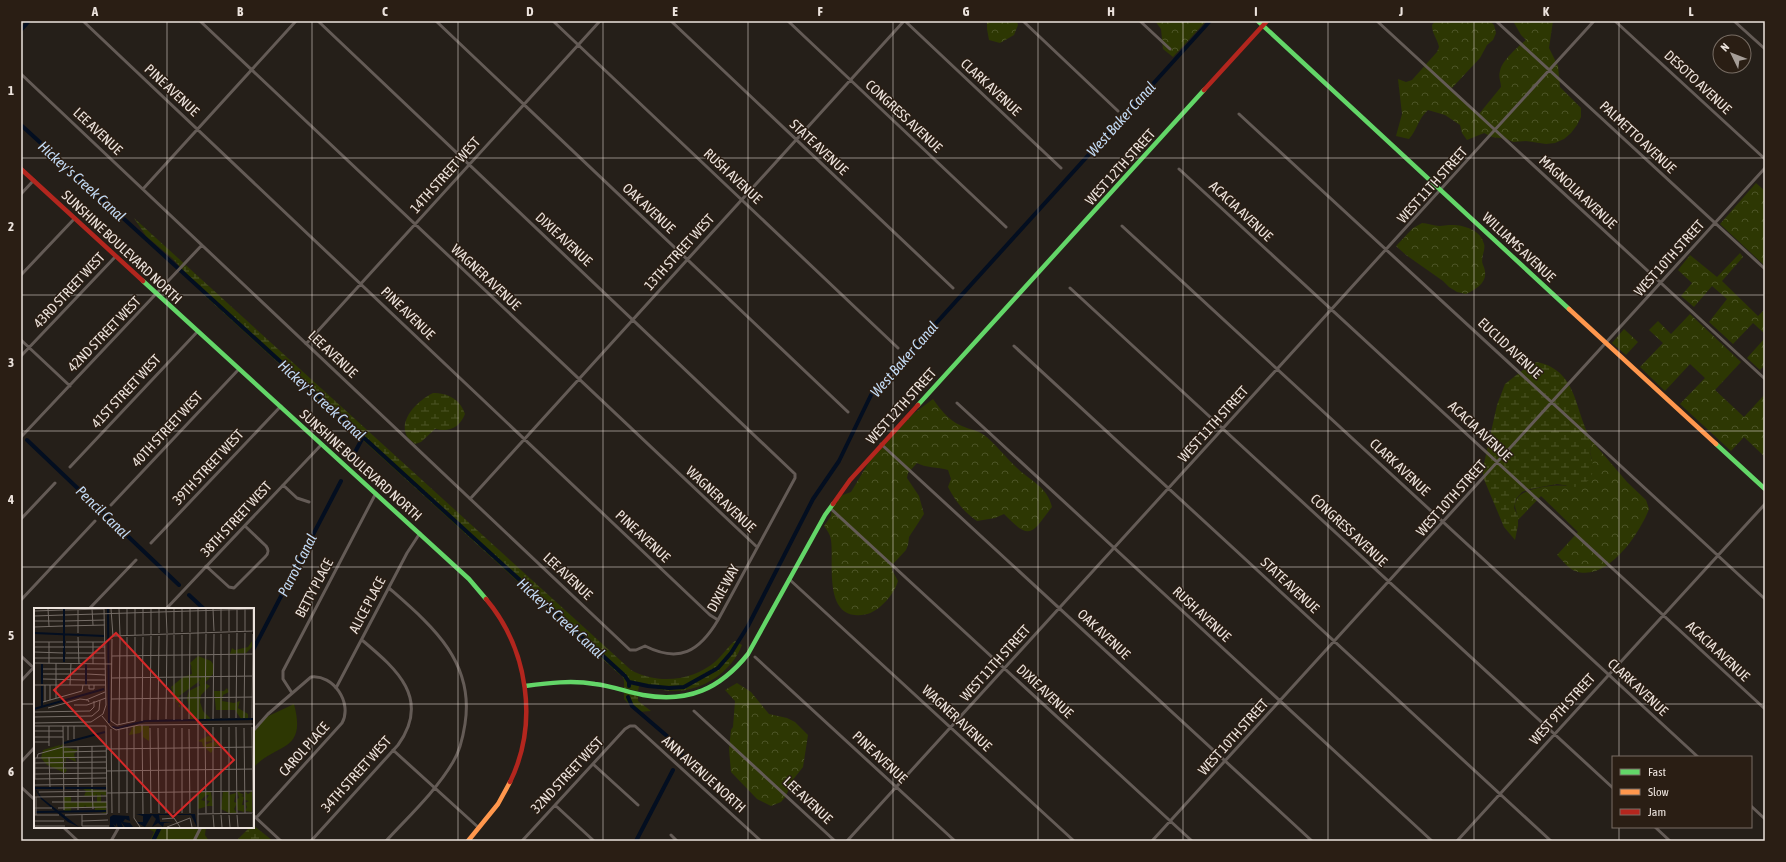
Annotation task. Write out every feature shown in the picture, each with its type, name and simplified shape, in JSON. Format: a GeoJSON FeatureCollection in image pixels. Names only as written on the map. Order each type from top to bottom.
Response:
{"type":"FeatureCollection","features":[{"type":"Feature","properties":{"kind":"street","name":"PINE AVENUE"},"geometry":{"type":"LineString","coordinates":[[83,21],[710,615],[718,620]]}},
{"type":"Feature","properties":{"kind":"street","name":"WAGNER AVENUE"},"geometry":{"type":"LineString","coordinates":[[200,21],[757,547]]}},
{"type":"Feature","properties":{"kind":"street"},"geometry":{"type":"LineString","coordinates":[[143,189],[296,21]]}},
{"type":"Feature","properties":{"kind":"street","name":"DIXIE AVENUE"},"geometry":{"type":"LineString","coordinates":[[318,21],[795,474]]}},
{"type":"Feature","properties":{"kind":"street","name":"OAK AVENUE"},"geometry":{"type":"LineString","coordinates":[[436,21],[848,412]]}},
{"type":"Feature","properties":{"kind":"street","name":"RUSH AVENUE"},"geometry":{"type":"LineString","coordinates":[[553,21],[898,348]]}},
{"type":"Feature","properties":{"kind":"street","name":"14TH STREET WEST"},"geometry":{"type":"LineString","coordinates":[[306,344],[600,21]]}},
{"type":"Feature","properties":{"kind":"street","name":"STATE AVENUE"},"geometry":{"type":"LineString","coordinates":[[670,21],[953,288]]}},
{"type":"Feature","properties":{"kind":"street","name":"CONGRESS AVENUE"},"geometry":{"type":"LineString","coordinates":[[788,21],[1006,227]]}},
{"type":"Feature","properties":{"kind":"street","name":"13TH STREET WEST"},"geometry":{"type":"LineString","coordinates":[[470,499],[905,21]]}},
{"type":"Feature","properties":{"kind":"street","name":"CLARK AVENUE"},"geometry":{"type":"LineString","coordinates":[[905,21],[1061,168]]}},
{"type":"Feature","properties":{"kind":"street"},"geometry":{"type":"LineString","coordinates":[[1023,21],[1118,111]]}},
{"type":"Feature","properties":{"kind":"street"},"geometry":{"type":"LineString","coordinates":[[1140,21],[1170,49]]}},
{"type":"Feature","properties":{"kind":"street","name":"WILLIAMS AVENUE"},"geometry":{"type":"LineString","coordinates":[[1258,21],[1765,489]]}},
{"type":"Feature","properties":{"kind":"street","name":"WEST 12TH STREET"},"geometry":{"type":"LineString","coordinates":[[525,686],[558,682],[588,683],[648,696],[666,698],[689,696],[702,692],[725,680],[743,661],[830,508],[850,480],[1268,21]]}},
{"type":"Feature","properties":{"kind":"street","name":"MAGNOLIA AVENUE"},"geometry":{"type":"LineString","coordinates":[[1377,21],[1765,379]]}},
{"type":"Feature","properties":{"kind":"street","name":"PALMETTO AVENUE"},"geometry":{"type":"LineString","coordinates":[[1496,21],[1765,269]]}},
{"type":"Feature","properties":{"kind":"street","name":"WEST 11TH STREET"},"geometry":{"type":"LineString","coordinates":[[847,841],[1278,370],[1594,21]]}},
{"type":"Feature","properties":{"kind":"street","name":"DESOTO AVENUE"},"geometry":{"type":"LineString","coordinates":[[1616,21],[1765,159]]}},
{"type":"Feature","properties":{"kind":"street"},"geometry":{"type":"LineString","coordinates":[[1734,21],[1765,49]]}},
{"type":"Feature","properties":{"kind":"street","name":"LEE AVENUE"},"geometry":{"type":"LineString","coordinates":[[21,74],[630,650]]}},
{"type":"Feature","properties":{"kind":"street","name":"EUCLID AVENUE"},"geometry":{"type":"LineString","coordinates":[[1239,114],[1765,599]]}},
{"type":"Feature","properties":{"kind":"street","name":"WEST 10TH STREET"},"geometry":{"type":"LineString","coordinates":[[1152,841],[1553,403],[1765,168]]}},
{"type":"Feature","properties":{"kind":"street","name":"SUNSHINE BOULEVARD NORTH"},"geometry":{"type":"LineString","coordinates":[[21,169],[420,533],[469,579],[493,606],[512,638],[521,667],[525,686],[525,731],[517,765],[502,798],[468,841]]}},
{"type":"Feature","properties":{"kind":"street","name":"ACACIA AVENUE"},"geometry":{"type":"LineString","coordinates":[[1179,169],[1765,709]]}},
{"type":"Feature","properties":{"kind":"street"},"geometry":{"type":"LineString","coordinates":[[21,194],[34,180]]}},
{"type":"Feature","properties":{"kind":"street"},"geometry":{"type":"LineString","coordinates":[[21,275],[75,218]]}},
{"type":"Feature","properties":{"kind":"street","name":"CLARK AVENUE"},"geometry":{"type":"LineString","coordinates":[[1122,226],[1697,756]]}},
{"type":"Feature","properties":{"kind":"street","name":"42ND STREET WEST"},"geometry":{"type":"LineString","coordinates":[[21,437],[202,245]]}},
{"type":"Feature","properties":{"kind":"street","name":"43RD STREET WEST"},"geometry":{"type":"LineString","coordinates":[[21,356],[116,256]]}},
{"type":"Feature","properties":{"kind":"street","name":"CONGRESS AVENUE"},"geometry":{"type":"LineString","coordinates":[[1070,288],[1612,787]]}},
{"type":"Feature","properties":{"kind":"street","name":"41ST STREET WEST"},"geometry":{"type":"LineString","coordinates":[[70,467],[198,331]]}},
{"type":"Feature","properties":{"kind":"street"},"geometry":{"type":"LineString","coordinates":[[21,340],[70,386]]}},
{"type":"Feature","properties":{"kind":"street","name":"STATE AVENUE"},"geometry":{"type":"LineString","coordinates":[[1014,346],[1551,841]]}},
{"type":"Feature","properties":{"kind":"street","name":"40TH STREET WEST"},"geometry":{"type":"LineString","coordinates":[[111,505],[239,369]]}},
{"type":"Feature","properties":{"kind":"street","name":"RUSH AVENUE"},"geometry":{"type":"LineString","coordinates":[[957,403],[1432,841]]}},
{"type":"Feature","properties":{"kind":"street","name":"39TH STREET WEST"},"geometry":{"type":"LineString","coordinates":[[151,543],[281,406]]}},
{"type":"Feature","properties":{"kind":"street","name":"38TH STREET WEST"},"geometry":{"type":"LineString","coordinates":[[167,608],[322,444]]}},
{"type":"Feature","properties":{"kind":"street","name":"OAK AVENUE"},"geometry":{"type":"LineString","coordinates":[[882,444],[1312,841]]}},
{"type":"Feature","properties":{"kind":"street","name":"DIXIE WAY"},"geometry":{"type":"LineString","coordinates":[[630,650],[636,650],[645,646],[668,654],[686,652],[700,644],[708,636],[795,478],[795,474]]}},
{"type":"Feature","properties":{"kind":"street"},"geometry":{"type":"LineString","coordinates":[[21,518],[55,483]]}},
{"type":"Feature","properties":{"kind":"street"},"geometry":{"type":"LineString","coordinates":[[283,485],[301,501],[310,502]]}},
{"type":"Feature","properties":{"kind":"street","name":"BETTY PLACE"},"geometry":{"type":"LineString","coordinates":[[292,692],[283,680],[283,671],[376,493]]}},
{"type":"Feature","properties":{"kind":"street","name":"WEST 9TH STREET"},"geometry":{"type":"LineString","coordinates":[[1457,841],[1765,504]]}},
{"type":"Feature","properties":{"kind":"street","name":"DIXIE AVENUE"},"geometry":{"type":"LineString","coordinates":[[830,508],[1192,841]]}},
{"type":"Feature","properties":{"kind":"street"},"geometry":{"type":"LineString","coordinates":[[21,600],[95,521]]}},
{"type":"Feature","properties":{"kind":"street"},"geometry":{"type":"LineString","coordinates":[[206,566],[229,587],[234,588],[260,563],[268,554],[268,549],[245,526]]}},
{"type":"Feature","properties":{"kind":"street","name":"ALICE PLACE"},"geometry":{"type":"LineString","coordinates":[[336,688],[420,533]]}},
{"type":"Feature","properties":{"kind":"street"},"geometry":{"type":"LineString","coordinates":[[90,608],[136,560]]}},
{"type":"Feature","properties":{"kind":"street","name":"WAGNER AVENUE"},"geometry":{"type":"LineString","coordinates":[[789,580],[1074,841]]}},
{"type":"Feature","properties":{"kind":"street"},"geometry":{"type":"LineString","coordinates":[[386,841],[434,787],[453,763],[462,742],[467,711],[464,682],[454,657],[443,640],[430,626],[389,588]]}},
{"type":"Feature","properties":{"kind":"street","name":"34TH STREET WEST"},"geometry":{"type":"LineString","coordinates":[[311,841],[393,750],[404,736],[409,719],[410,706],[408,692],[396,670],[362,640]]}},
{"type":"Feature","properties":{"kind":"street"},"geometry":{"type":"LineString","coordinates":[[21,656],[34,668],[21,681]]}},
{"type":"Feature","properties":{"kind":"street","name":"PINE AVENUE"},"geometry":{"type":"LineString","coordinates":[[755,657],[955,841]]}},
{"type":"Feature","properties":{"kind":"street"},"geometry":{"type":"LineString","coordinates":[[254,730],[268,714],[307,679],[317,676],[321,677],[336,688]]}},
{"type":"Feature","properties":{"kind":"street","name":"CAROL PLACE"},"geometry":{"type":"LineString","coordinates":[[255,817],[342,723],[345,716],[345,704],[342,695],[336,688]]}},
{"type":"Feature","properties":{"kind":"street","name":"LEE AVENUE"},"geometry":{"type":"LineString","coordinates":[[694,711],[835,841]]}},
{"type":"Feature","properties":{"kind":"street","name":"32ND STREET WEST"},"geometry":{"type":"LineString","coordinates":[[522,841],[625,729],[630,726]]}},
{"type":"Feature","properties":{"kind":"street","name":"ANN AVENUE NORTH"},"geometry":{"type":"LineString","coordinates":[[630,726],[635,726],[761,841]]}},
{"type":"Feature","properties":{"kind":"street"},"geometry":{"type":"LineString","coordinates":[[21,762],[34,748]]}},
{"type":"Feature","properties":{"kind":"street"},"geometry":{"type":"LineString","coordinates":[[393,750],[479,828]]}},
{"type":"Feature","properties":{"kind":"street"},"geometry":{"type":"LineString","coordinates":[[593,764],[638,806]]}},
{"type":"Feature","properties":{"kind":"street"},"geometry":{"type":"LineString","coordinates":[[21,787],[34,799]]}},
{"type":"Feature","properties":{"kind":"street"},"geometry":{"type":"LineString","coordinates":[[555,805],[594,841]]}},
{"type":"Feature","properties":{"kind":"street"},"geometry":{"type":"LineString","coordinates":[[1752,807],[1765,819]]}},
{"type":"Feature","properties":{"kind":"street"},"geometry":{"type":"LineString","coordinates":[[255,817],[281,841]]}},
{"type":"Feature","properties":{"kind":"street"},"geometry":{"type":"LineString","coordinates":[[64,828],[78,841]]}},
{"type":"Feature","properties":{"kind":"street"},"geometry":{"type":"LineString","coordinates":[[112,841],[118,828]]}},
{"type":"Feature","properties":{"kind":"street"},"geometry":{"type":"LineString","coordinates":[[196,840],[201,828]]}},
{"type":"Feature","properties":{"kind":"street"},"geometry":{"type":"LineString","coordinates":[[1656,828],[1670,841]]}},
{"type":"Feature","properties":{"kind":"street"},"geometry":{"type":"LineString","coordinates":[[671,835],[677,841]]}},
{"type":"Feature","properties":{"kind":"green space"},"geometry":{"type":"Polygon","coordinates":[[[987,21],[1017,21],[1018,25],[1014,35],[1000,43],[989,40],[987,21]]]}},
{"type":"Feature","properties":{"kind":"green space"},"geometry":{"type":"Polygon","coordinates":[[[1155,21],[1206,21],[1173,57],[1163,49],[1161,29],[1155,21]]]}},
{"type":"Feature","properties":{"kind":"green space"},"geometry":{"type":"Polygon","coordinates":[[[1435,21],[1490,21],[1494,25],[1496,33],[1493,40],[1487,45],[1480,58],[1451,89],[1479,114],[1501,87],[1499,73],[1504,62],[1526,40],[1521,35],[1513,21],[1553,21],[1549,48],[1558,66],[1560,87],[1581,108],[1581,117],[1571,133],[1564,139],[1555,143],[1546,144],[1526,141],[1513,142],[1507,139],[1492,137],[1484,133],[1467,140],[1462,133],[1460,125],[1445,115],[1428,110],[1409,139],[1396,136],[1402,114],[1398,79],[1406,82],[1412,80],[1437,52],[1439,47],[1432,25],[1435,21]]]}},
{"type":"Feature","properties":{"kind":"green space"},"geometry":{"type":"Polygon","coordinates":[[[1756,183],[1765,191],[1765,266],[1720,224],[1756,183]]]}},
{"type":"Feature","properties":{"kind":"green space"},"geometry":{"type":"Polygon","coordinates":[[[134,218],[631,670],[652,678],[675,679],[686,677],[707,668],[719,659],[735,641],[742,645],[731,664],[714,678],[694,688],[672,691],[639,686],[638,691],[624,688],[624,680],[622,676],[204,295],[203,291],[172,258],[146,236],[134,218]]]}},
{"type":"Feature","properties":{"kind":"green space"},"geometry":{"type":"Polygon","coordinates":[[[1422,223],[1438,226],[1459,225],[1470,228],[1479,235],[1484,246],[1482,262],[1485,275],[1479,286],[1466,294],[1457,292],[1396,246],[1413,228],[1422,223]]]}},
{"type":"Feature","properties":{"kind":"green space"},"geometry":{"type":"Polygon","coordinates":[[[1740,253],[1743,257],[1722,281],[1758,316],[1765,309],[1765,334],[1753,323],[1733,344],[1709,322],[1727,299],[1712,286],[1694,307],[1681,296],[1692,283],[1678,270],[1690,255],[1717,277],[1740,253]]]}},
{"type":"Feature","properties":{"kind":"green space"},"geometry":{"type":"Polygon","coordinates":[[[1690,314],[1741,362],[1715,390],[1744,417],[1765,394],[1765,457],[1744,437],[1731,451],[1680,404],[1705,378],[1690,364],[1665,391],[1640,367],[1663,343],[1649,330],[1658,321],[1671,334],[1690,314]]]}},
{"type":"Feature","properties":{"kind":"green space"},"geometry":{"type":"Polygon","coordinates":[[[1624,329],[1638,342],[1626,355],[1612,343],[1624,329]]]}},
{"type":"Feature","properties":{"kind":"green space"},"geometry":{"type":"Polygon","coordinates":[[[1765,338],[1765,365],[1760,370],[1747,358],[1765,338]]]}},
{"type":"Feature","properties":{"kind":"green space"},"geometry":{"type":"Polygon","coordinates":[[[1537,362],[1551,367],[1561,374],[1574,394],[1586,430],[1592,441],[1590,452],[1594,469],[1590,479],[1584,484],[1575,487],[1557,484],[1522,492],[1516,499],[1514,508],[1518,516],[1515,540],[1504,527],[1483,477],[1483,468],[1497,405],[1505,384],[1529,365],[1537,362]]]}},
{"type":"Feature","properties":{"kind":"green space"},"geometry":{"type":"Polygon","coordinates":[[[433,393],[444,394],[453,398],[460,404],[465,414],[457,426],[445,430],[435,429],[421,442],[415,444],[408,438],[405,431],[407,417],[416,405],[433,393]]]}},
{"type":"Feature","properties":{"kind":"green space"},"geometry":{"type":"Polygon","coordinates":[[[933,399],[943,413],[956,423],[984,435],[1021,472],[1042,489],[1050,500],[1052,507],[1040,523],[1031,531],[1020,529],[1004,514],[995,518],[977,521],[972,518],[957,502],[948,487],[951,479],[948,470],[924,466],[917,463],[908,473],[907,478],[919,496],[924,514],[909,537],[906,550],[892,565],[892,570],[898,581],[895,588],[886,601],[872,612],[855,615],[845,612],[839,605],[832,584],[831,540],[824,526],[831,516],[832,509],[840,496],[851,492],[869,462],[913,414],[933,399]]]}},
{"type":"Feature","properties":{"kind":"green space"},"geometry":{"type":"Polygon","coordinates":[[[1592,441],[1627,482],[1646,500],[1649,509],[1645,519],[1621,554],[1599,570],[1587,573],[1573,570],[1557,555],[1578,532],[1541,496],[1518,520],[1515,504],[1520,495],[1525,492],[1547,486],[1566,486],[1592,460],[1590,452],[1592,441]]]}},
{"type":"Feature","properties":{"kind":"green space"},"geometry":{"type":"Polygon","coordinates":[[[737,683],[751,692],[769,714],[787,718],[795,722],[808,735],[803,767],[792,781],[786,796],[781,802],[771,806],[757,799],[731,772],[729,749],[731,730],[733,727],[735,701],[725,690],[737,683]]]}},
{"type":"Feature","properties":{"kind":"green space"},"geometry":{"type":"Polygon","coordinates":[[[624,692],[638,696],[638,701],[651,711],[637,712],[624,699],[624,692]]]}},
{"type":"Feature","properties":{"kind":"green space"},"geometry":{"type":"Polygon","coordinates":[[[294,704],[297,720],[296,731],[293,739],[287,745],[262,760],[254,767],[254,728],[262,719],[294,704]]]}},
{"type":"Feature","properties":{"kind":"green space"},"geometry":{"type":"Polygon","coordinates":[[[254,826],[273,841],[236,841],[249,828],[254,828],[254,826]]]}},
{"type":"Feature","properties":{"kind":"green space"},"geometry":{"type":"Polygon","coordinates":[[[148,828],[206,828],[205,835],[209,841],[150,841],[154,832],[148,828]]]}},
{"type":"Feature","properties":{"kind":"waterway"},"geometry":{"type":"LineString","coordinates":[[21,30],[29,21]]}},
{"type":"Feature","properties":{"kind":"waterway","name":"West Baker Canal"},"geometry":{"type":"LineString","coordinates":[[629,682],[669,688],[684,687],[718,668],[731,653],[748,626],[813,499],[839,461],[871,395],[1210,21]]}},
{"type":"Feature","properties":{"kind":"waterway","name":"Hickey's Creek Canal"},"geometry":{"type":"LineString","coordinates":[[21,125],[625,676],[629,682],[629,686]]}},
{"type":"Feature","properties":{"kind":"waterway","name":"Parrot Canal"},"geometry":{"type":"LineString","coordinates":[[353,456],[363,437]]}},
{"type":"Feature","properties":{"kind":"waterway","name":"Pencil Canal"},"geometry":{"type":"LineString","coordinates":[[27,440],[179,585]]}},
{"type":"Feature","properties":{"kind":"waterway","name":"Parrot Canal"},"geometry":{"type":"LineString","coordinates":[[254,648],[341,481]]}},
{"type":"Feature","properties":{"kind":"waterway","name":"Pencil Canal"},"geometry":{"type":"LineString","coordinates":[[189,595],[203,608]]}},
{"type":"Feature","properties":{"kind":"waterway"},"geometry":{"type":"LineString","coordinates":[[628,697],[632,706],[674,742],[682,752],[680,757]]}},
{"type":"Feature","properties":{"kind":"waterway"},"geometry":{"type":"LineString","coordinates":[[636,841],[673,770]]}},
{"type":"Feature","properties":{"kind":"waterway","name":"Parrot Canal"},"geometry":{"type":"LineString","coordinates":[[153,841],[160,828]]}},
{"type":"Feature","properties":{"kind":"traffic: fast"},"geometry":{"type":"LineString","coordinates":[[1258,21],[1569,309]]}},
{"type":"Feature","properties":{"kind":"traffic: fast"},"geometry":{"type":"LineString","coordinates":[[918,405],[1204,90]]}},
{"type":"Feature","properties":{"kind":"traffic: fast"},"geometry":{"type":"LineString","coordinates":[[143,281],[469,579],[486,599]]}},
{"type":"Feature","properties":{"kind":"traffic: fast"},"geometry":{"type":"LineString","coordinates":[[1716,444],[1765,489]]}},
{"type":"Feature","properties":{"kind":"traffic: fast"},"geometry":{"type":"LineString","coordinates":[[525,686],[560,682],[578,682],[607,686],[643,695],[674,697],[702,691],[714,684],[726,676],[748,654],[825,515],[833,504]]}},
{"type":"Feature","properties":{"kind":"traffic: slow"},"geometry":{"type":"LineString","coordinates":[[1569,309],[1716,444]]}},
{"type":"Feature","properties":{"kind":"traffic: slow"},"geometry":{"type":"LineString","coordinates":[[468,841],[498,804],[510,782]]}},
{"type":"Feature","properties":{"kind":"traffic: jam"},"geometry":{"type":"LineString","coordinates":[[1204,90],[1267,21]]}},
{"type":"Feature","properties":{"kind":"traffic: jam"},"geometry":{"type":"LineString","coordinates":[[21,169],[143,281]]}},
{"type":"Feature","properties":{"kind":"traffic: jam"},"geometry":{"type":"LineString","coordinates":[[833,504],[850,480],[918,405]]}},
{"type":"Feature","properties":{"kind":"traffic: jam"},"geometry":{"type":"LineString","coordinates":[[486,599],[512,640],[520,663],[525,687],[526,711],[524,736],[519,759],[510,782]]}}]}
